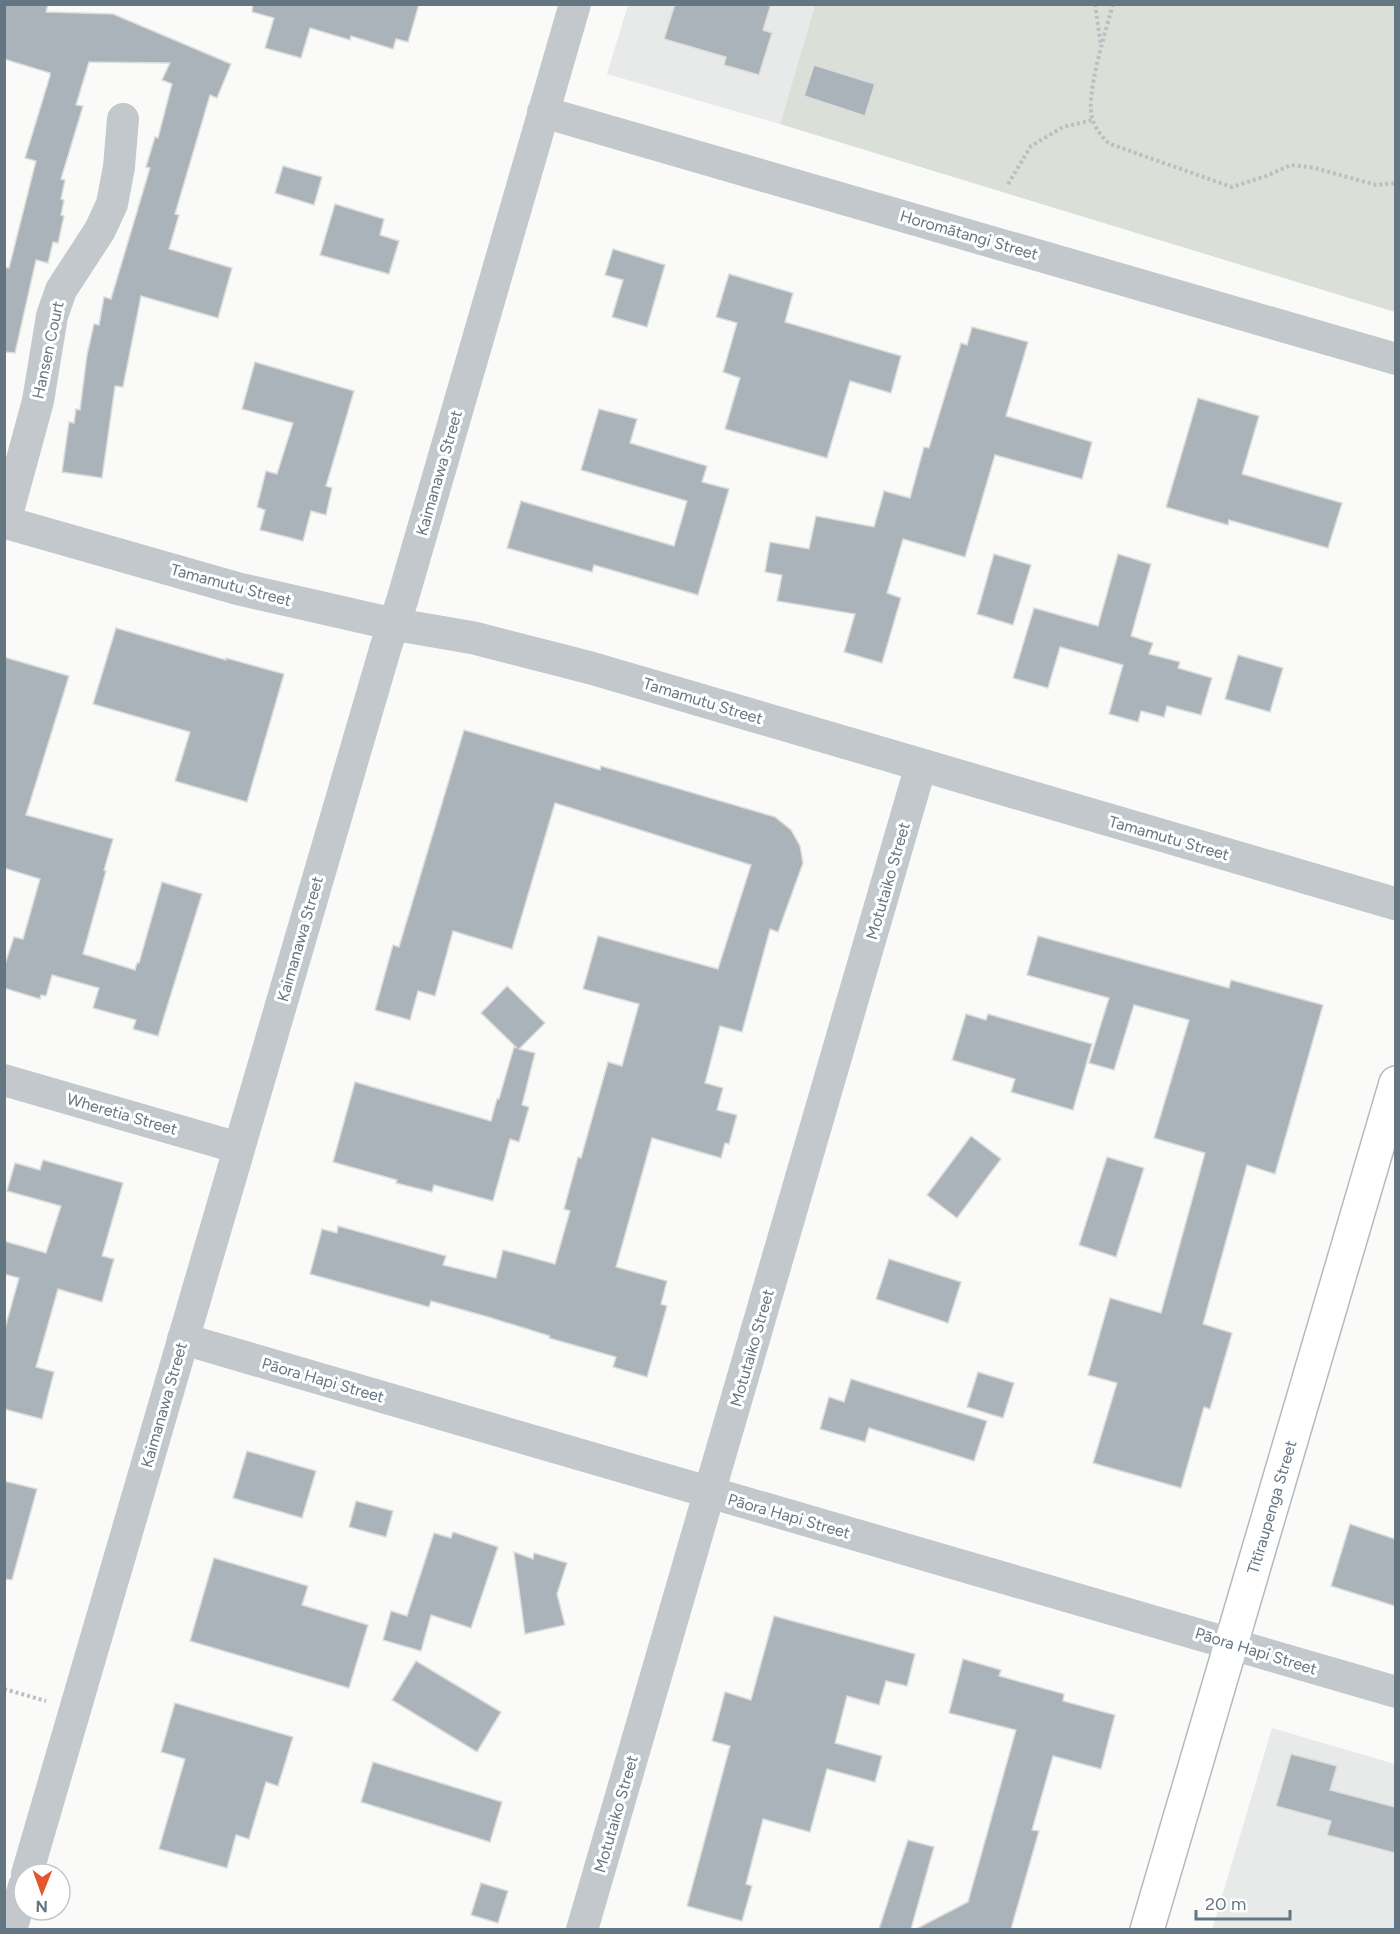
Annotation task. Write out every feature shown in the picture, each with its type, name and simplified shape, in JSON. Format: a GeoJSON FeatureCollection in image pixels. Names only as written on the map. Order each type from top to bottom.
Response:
{"type":"FeatureCollection","features":[{"type":"Feature","properties":{"kind":"main road","name":"Tītīraupenga Street"},"geometry":{"type":"LineString","coordinates":[[1147,1929],[1395,1083]]}},
{"type":"Feature","properties":{"kind":"street","name":"Kaimanawa Street"},"geometry":{"type":"LineString","coordinates":[[31,1862],[393,624],[402,601],[575,4]]}},
{"type":"Feature","properties":{"kind":"street","name":"Horomātangi Street"},"geometry":{"type":"LineString","coordinates":[[543,112],[1395,359]]}},
{"type":"Feature","properties":{"kind":"street","name":"Hansen Court"},"geometry":{"type":"LineString","coordinates":[[5,522],[38,401],[51,316],[61,290],[100,230],[112,204],[123,118]]}},
{"type":"Feature","properties":{"kind":"street","name":"Tamamutu Street"},"geometry":{"type":"LineString","coordinates":[[5,522],[239,589],[393,624],[474,638],[591,668],[1395,904]]}},
{"type":"Feature","properties":{"kind":"street","name":"Motutaiko Street"},"geometry":{"type":"LineString","coordinates":[[582,1929],[921,765]]}},
{"type":"Feature","properties":{"kind":"street","name":"Wheretia Street"},"geometry":{"type":"LineString","coordinates":[[4,1080],[239,1148]]}},
{"type":"Feature","properties":{"kind":"street","name":"Pāora Hapi Street"},"geometry":{"type":"LineString","coordinates":[[183,1339],[1395,1692]]}},
{"type":"Feature","properties":{"kind":"path"},"geometry":{"type":"LineString","coordinates":[[1095,4],[1102,50]]}},
{"type":"Feature","properties":{"kind":"path"},"geometry":{"type":"LineString","coordinates":[[1113,4],[1092,89],[1093,120],[1110,144],[1232,187],[1291,165],[1315,168],[1376,185],[1395,183]]}},
{"type":"Feature","properties":{"kind":"path"},"geometry":{"type":"LineString","coordinates":[[1008,184],[1031,146],[1064,127],[1093,120]]}},
{"type":"Feature","properties":{"kind":"path"},"geometry":{"type":"LineString","coordinates":[[4,1689],[76,1709]]}},
{"type":"Feature","properties":{"kind":"shaded area"},"geometry":{"type":"Polygon","coordinates":[[[628,5],[815,5],[780,124],[607,74],[628,5]]]}},
{"type":"Feature","properties":{"kind":"shaded area"},"geometry":{"type":"Polygon","coordinates":[[[815,5],[1395,5],[1395,312],[780,124],[815,5]]]}},
{"type":"Feature","properties":{"kind":"shaded area"},"geometry":{"type":"Polygon","coordinates":[[[1272,1728],[1395,1764],[1395,1929],[1212,1930],[1272,1728]]]}},
{"type":"Feature","properties":{"kind":"building"},"geometry":{"type":"Polygon","coordinates":[[[4,4],[48,4],[46,12],[113,14],[231,64],[217,98],[210,95],[175,214],[179,215],[169,249],[232,268],[218,318],[141,296],[123,387],[115,386],[102,478],[62,472],[69,422],[74,423],[76,409],[80,410],[87,355],[94,324],[99,325],[104,297],[111,299],[150,168],[146,167],[155,137],[158,138],[172,84],[162,80],[170,63],[89,62],[76,105],[83,106],[61,179],[65,180],[61,199],[64,200],[61,215],[64,216],[58,243],[53,242],[48,263],[36,260],[15,353],[4,352],[4,267],[9,268],[36,161],[25,158],[50,73],[4,59],[4,4]]]}},
{"type":"Feature","properties":{"kind":"building"},"geometry":{"type":"Polygon","coordinates":[[[253,4],[419,4],[408,42],[396,39],[393,49],[351,36],[350,40],[310,28],[301,58],[265,48],[274,18],[252,12],[253,4]]]}},
{"type":"Feature","properties":{"kind":"building"},"geometry":{"type":"Polygon","coordinates":[[[675,4],[771,4],[763,30],[772,33],[759,75],[724,65],[726,57],[664,39],[675,4]]]}},
{"type":"Feature","properties":{"kind":"building"},"geometry":{"type":"Polygon","coordinates":[[[814,65],[875,84],[865,116],[804,96],[814,65]]]}},
{"type":"Feature","properties":{"kind":"building"},"geometry":{"type":"Polygon","coordinates":[[[283,166],[322,177],[314,205],[275,193],[283,166]]]}},
{"type":"Feature","properties":{"kind":"building"},"geometry":{"type":"Polygon","coordinates":[[[335,204],[384,219],[380,235],[399,241],[389,274],[320,255],[335,204]]]}},
{"type":"Feature","properties":{"kind":"building"},"geometry":{"type":"Polygon","coordinates":[[[613,249],[665,265],[647,327],[612,317],[623,280],[605,275],[613,249]]]}},
{"type":"Feature","properties":{"kind":"building"},"geometry":{"type":"Polygon","coordinates":[[[729,274],[793,293],[785,322],[901,356],[891,393],[850,381],[827,458],[725,429],[740,378],[723,372],[737,323],[716,317],[729,274]]]}},
{"type":"Feature","properties":{"kind":"building"},"geometry":{"type":"Polygon","coordinates":[[[972,327],[1028,342],[1006,416],[1092,442],[1082,479],[995,455],[965,557],[903,539],[887,593],[901,598],[882,663],[844,652],[855,614],[777,601],[782,575],[765,572],[770,542],[809,549],[816,516],[874,527],[884,491],[910,498],[924,447],[929,448],[961,343],[967,345],[972,327]]]}},
{"type":"Feature","properties":{"kind":"building"},"geometry":{"type":"Polygon","coordinates":[[[255,362],[354,391],[326,486],[332,488],[326,515],[311,511],[303,541],[260,530],[265,510],[257,507],[266,471],[277,474],[293,423],[242,409],[255,362]]]}},
{"type":"Feature","properties":{"kind":"building"},"geometry":{"type":"Polygon","coordinates":[[[1198,398],[1259,416],[1242,474],[1342,503],[1328,548],[1229,520],[1228,525],[1166,507],[1198,398]]]}},
{"type":"Feature","properties":{"kind":"building"},"geometry":{"type":"Polygon","coordinates":[[[599,409],[637,419],[630,443],[707,466],[702,482],[729,489],[698,595],[594,565],[592,572],[507,548],[521,501],[674,546],[687,501],[581,470],[599,409]]]}},
{"type":"Feature","properties":{"kind":"building"},"geometry":{"type":"Polygon","coordinates":[[[994,554],[1031,565],[1013,625],[977,614],[994,554]]]}},
{"type":"Feature","properties":{"kind":"building"},"geometry":{"type":"Polygon","coordinates":[[[1118,554],[1151,564],[1131,636],[1153,643],[1149,654],[1180,662],[1178,668],[1212,678],[1201,715],[1167,706],[1164,717],[1141,711],[1138,722],[1109,714],[1123,665],[1060,647],[1048,688],[1013,678],[1034,608],[1098,626],[1118,554]]]}},
{"type":"Feature","properties":{"kind":"building"},"geometry":{"type":"Polygon","coordinates":[[[116,628],[226,660],[226,658],[284,674],[247,802],[175,781],[190,732],[93,704],[116,628]]]}},
{"type":"Feature","properties":{"kind":"building"},"geometry":{"type":"Polygon","coordinates":[[[1238,655],[1283,668],[1270,712],[1225,699],[1238,655]]]}},
{"type":"Feature","properties":{"kind":"building"},"geometry":{"type":"Polygon","coordinates":[[[4,657],[69,676],[26,815],[113,839],[83,954],[135,970],[162,882],[202,894],[158,1036],[133,1029],[136,1020],[93,1008],[99,988],[52,975],[46,996],[41,995],[40,999],[4,988],[4,967],[14,937],[23,939],[40,879],[4,868],[4,657]]]}},
{"type":"Feature","properties":{"kind":"building"},"geometry":{"type":"Polygon","coordinates":[[[464,730],[600,770],[601,766],[775,817],[791,830],[800,846],[803,863],[778,932],[770,929],[742,1032],[720,1026],[705,1083],[723,1088],[717,1110],[737,1115],[729,1144],[725,1143],[721,1158],[652,1138],[616,1267],[667,1281],[661,1304],[667,1306],[647,1377],[613,1367],[616,1357],[549,1338],[550,1336],[485,1316],[431,1301],[429,1307],[310,1274],[322,1229],[337,1233],[338,1226],[446,1256],[443,1265],[496,1278],[503,1250],[555,1264],[570,1211],[564,1209],[608,1062],[622,1066],[639,1004],[583,989],[598,936],[718,969],[751,865],[555,803],[512,949],[453,931],[435,996],[418,991],[410,1020],[375,1010],[393,945],[399,947],[464,730]]]}},
{"type":"Feature","properties":{"kind":"building"},"geometry":{"type":"Polygon","coordinates":[[[1038,936],[1229,988],[1231,980],[1323,1005],[1275,1174],[1247,1165],[1203,1324],[1232,1333],[1210,1409],[1204,1407],[1181,1488],[1093,1463],[1117,1383],[1088,1375],[1110,1298],[1161,1313],[1205,1153],[1154,1138],[1189,1020],[1134,1005],[1114,1070],[1089,1063],[1109,998],[1027,975],[1038,936]]]}},
{"type":"Feature","properties":{"kind":"building"},"geometry":{"type":"Polygon","coordinates":[[[507,986],[545,1023],[519,1049],[535,1053],[522,1105],[529,1107],[519,1142],[510,1139],[493,1201],[434,1185],[432,1192],[396,1183],[397,1180],[333,1162],[355,1082],[491,1121],[514,1047],[517,1048],[481,1013],[507,986]]]}},
{"type":"Feature","properties":{"kind":"building"},"geometry":{"type":"Polygon","coordinates":[[[966,1014],[986,1020],[988,1014],[1092,1044],[1073,1110],[1011,1092],[1015,1079],[952,1060],[966,1014]]]}},
{"type":"Feature","properties":{"kind":"building"},"geometry":{"type":"Polygon","coordinates":[[[971,1136],[1001,1159],[957,1218],[927,1195],[971,1136]]]}},
{"type":"Feature","properties":{"kind":"building"},"geometry":{"type":"Polygon","coordinates":[[[1107,1157],[1144,1168],[1116,1257],[1079,1245],[1107,1157]]]}},
{"type":"Feature","properties":{"kind":"building"},"geometry":{"type":"Polygon","coordinates":[[[43,1160],[123,1183],[102,1256],[114,1259],[102,1302],[58,1289],[36,1367],[54,1372],[42,1419],[4,1409],[4,1332],[19,1278],[4,1274],[4,1241],[46,1253],[61,1206],[7,1191],[15,1163],[40,1170],[43,1160]]]}},
{"type":"Feature","properties":{"kind":"building"},"geometry":{"type":"Polygon","coordinates":[[[889,1259],[961,1282],[948,1323],[876,1299],[889,1259]]]}},
{"type":"Feature","properties":{"kind":"building"},"geometry":{"type":"Polygon","coordinates":[[[978,1372],[1014,1383],[1003,1418],[967,1407],[978,1372]]]}},
{"type":"Feature","properties":{"kind":"building"},"geometry":{"type":"Polygon","coordinates":[[[851,1379],[987,1421],[974,1461],[869,1428],[865,1442],[820,1429],[829,1397],[844,1402],[851,1379]]]}},
{"type":"Feature","properties":{"kind":"building"},"geometry":{"type":"Polygon","coordinates":[[[247,1451],[316,1471],[302,1518],[233,1498],[247,1451]]]}},
{"type":"Feature","properties":{"kind":"building"},"geometry":{"type":"Polygon","coordinates":[[[4,1481],[37,1489],[12,1580],[4,1579],[4,1481]]]}},
{"type":"Feature","properties":{"kind":"building"},"geometry":{"type":"Polygon","coordinates":[[[356,1501],[393,1511],[386,1537],[349,1527],[356,1501]]]}},
{"type":"Feature","properties":{"kind":"building"},"geometry":{"type":"Polygon","coordinates":[[[1350,1524],[1395,1539],[1395,1606],[1331,1586],[1350,1524]]]}},
{"type":"Feature","properties":{"kind":"building"},"geometry":{"type":"Polygon","coordinates":[[[453,1532],[498,1547],[471,1628],[431,1615],[421,1651],[383,1640],[391,1611],[407,1616],[434,1533],[451,1538],[453,1532]]]}},
{"type":"Feature","properties":{"kind":"building"},"geometry":{"type":"Polygon","coordinates":[[[514,1552],[533,1559],[534,1553],[567,1563],[557,1594],[565,1625],[525,1634],[514,1552]]]}},
{"type":"Feature","properties":{"kind":"building"},"geometry":{"type":"Polygon","coordinates":[[[214,1558],[308,1586],[302,1605],[368,1625],[349,1688],[190,1641],[214,1558]]]}},
{"type":"Feature","properties":{"kind":"building"},"geometry":{"type":"Polygon","coordinates":[[[774,1616],[915,1654],[907,1686],[886,1681],[879,1705],[847,1696],[835,1743],[882,1756],[875,1782],[827,1769],[810,1832],[763,1819],[746,1884],[752,1886],[742,1921],[687,1906],[730,1746],[712,1741],[725,1692],[751,1700],[774,1616]]]}},
{"type":"Feature","properties":{"kind":"building"},"geometry":{"type":"Polygon","coordinates":[[[963,1659],[1001,1670],[999,1676],[1064,1694],[1063,1701],[1115,1715],[1101,1769],[1053,1756],[1032,1830],[1039,1831],[1011,1929],[916,1929],[968,1902],[1016,1730],[949,1713],[963,1659]]]}},
{"type":"Feature","properties":{"kind":"building"},"geometry":{"type":"Polygon","coordinates":[[[416,1661],[501,1712],[477,1752],[392,1700],[416,1661]]]}},
{"type":"Feature","properties":{"kind":"building"},"geometry":{"type":"Polygon","coordinates":[[[175,1703],[293,1737],[278,1786],[266,1782],[249,1839],[236,1835],[227,1868],[159,1849],[185,1759],[161,1752],[175,1703]]]}},
{"type":"Feature","properties":{"kind":"building"},"geometry":{"type":"Polygon","coordinates":[[[1291,1754],[1337,1766],[1330,1790],[1395,1807],[1395,1853],[1327,1835],[1331,1821],[1276,1806],[1291,1754]]]}},
{"type":"Feature","properties":{"kind":"building"},"geometry":{"type":"Polygon","coordinates":[[[373,1762],[502,1802],[490,1842],[361,1802],[373,1762]]]}},
{"type":"Feature","properties":{"kind":"building"},"geometry":{"type":"Polygon","coordinates":[[[908,1840],[934,1847],[911,1929],[879,1929],[908,1840]]]}},
{"type":"Feature","properties":{"kind":"building"},"geometry":{"type":"Polygon","coordinates":[[[481,1883],[508,1891],[498,1923],[471,1915],[481,1883]]]}}]}
